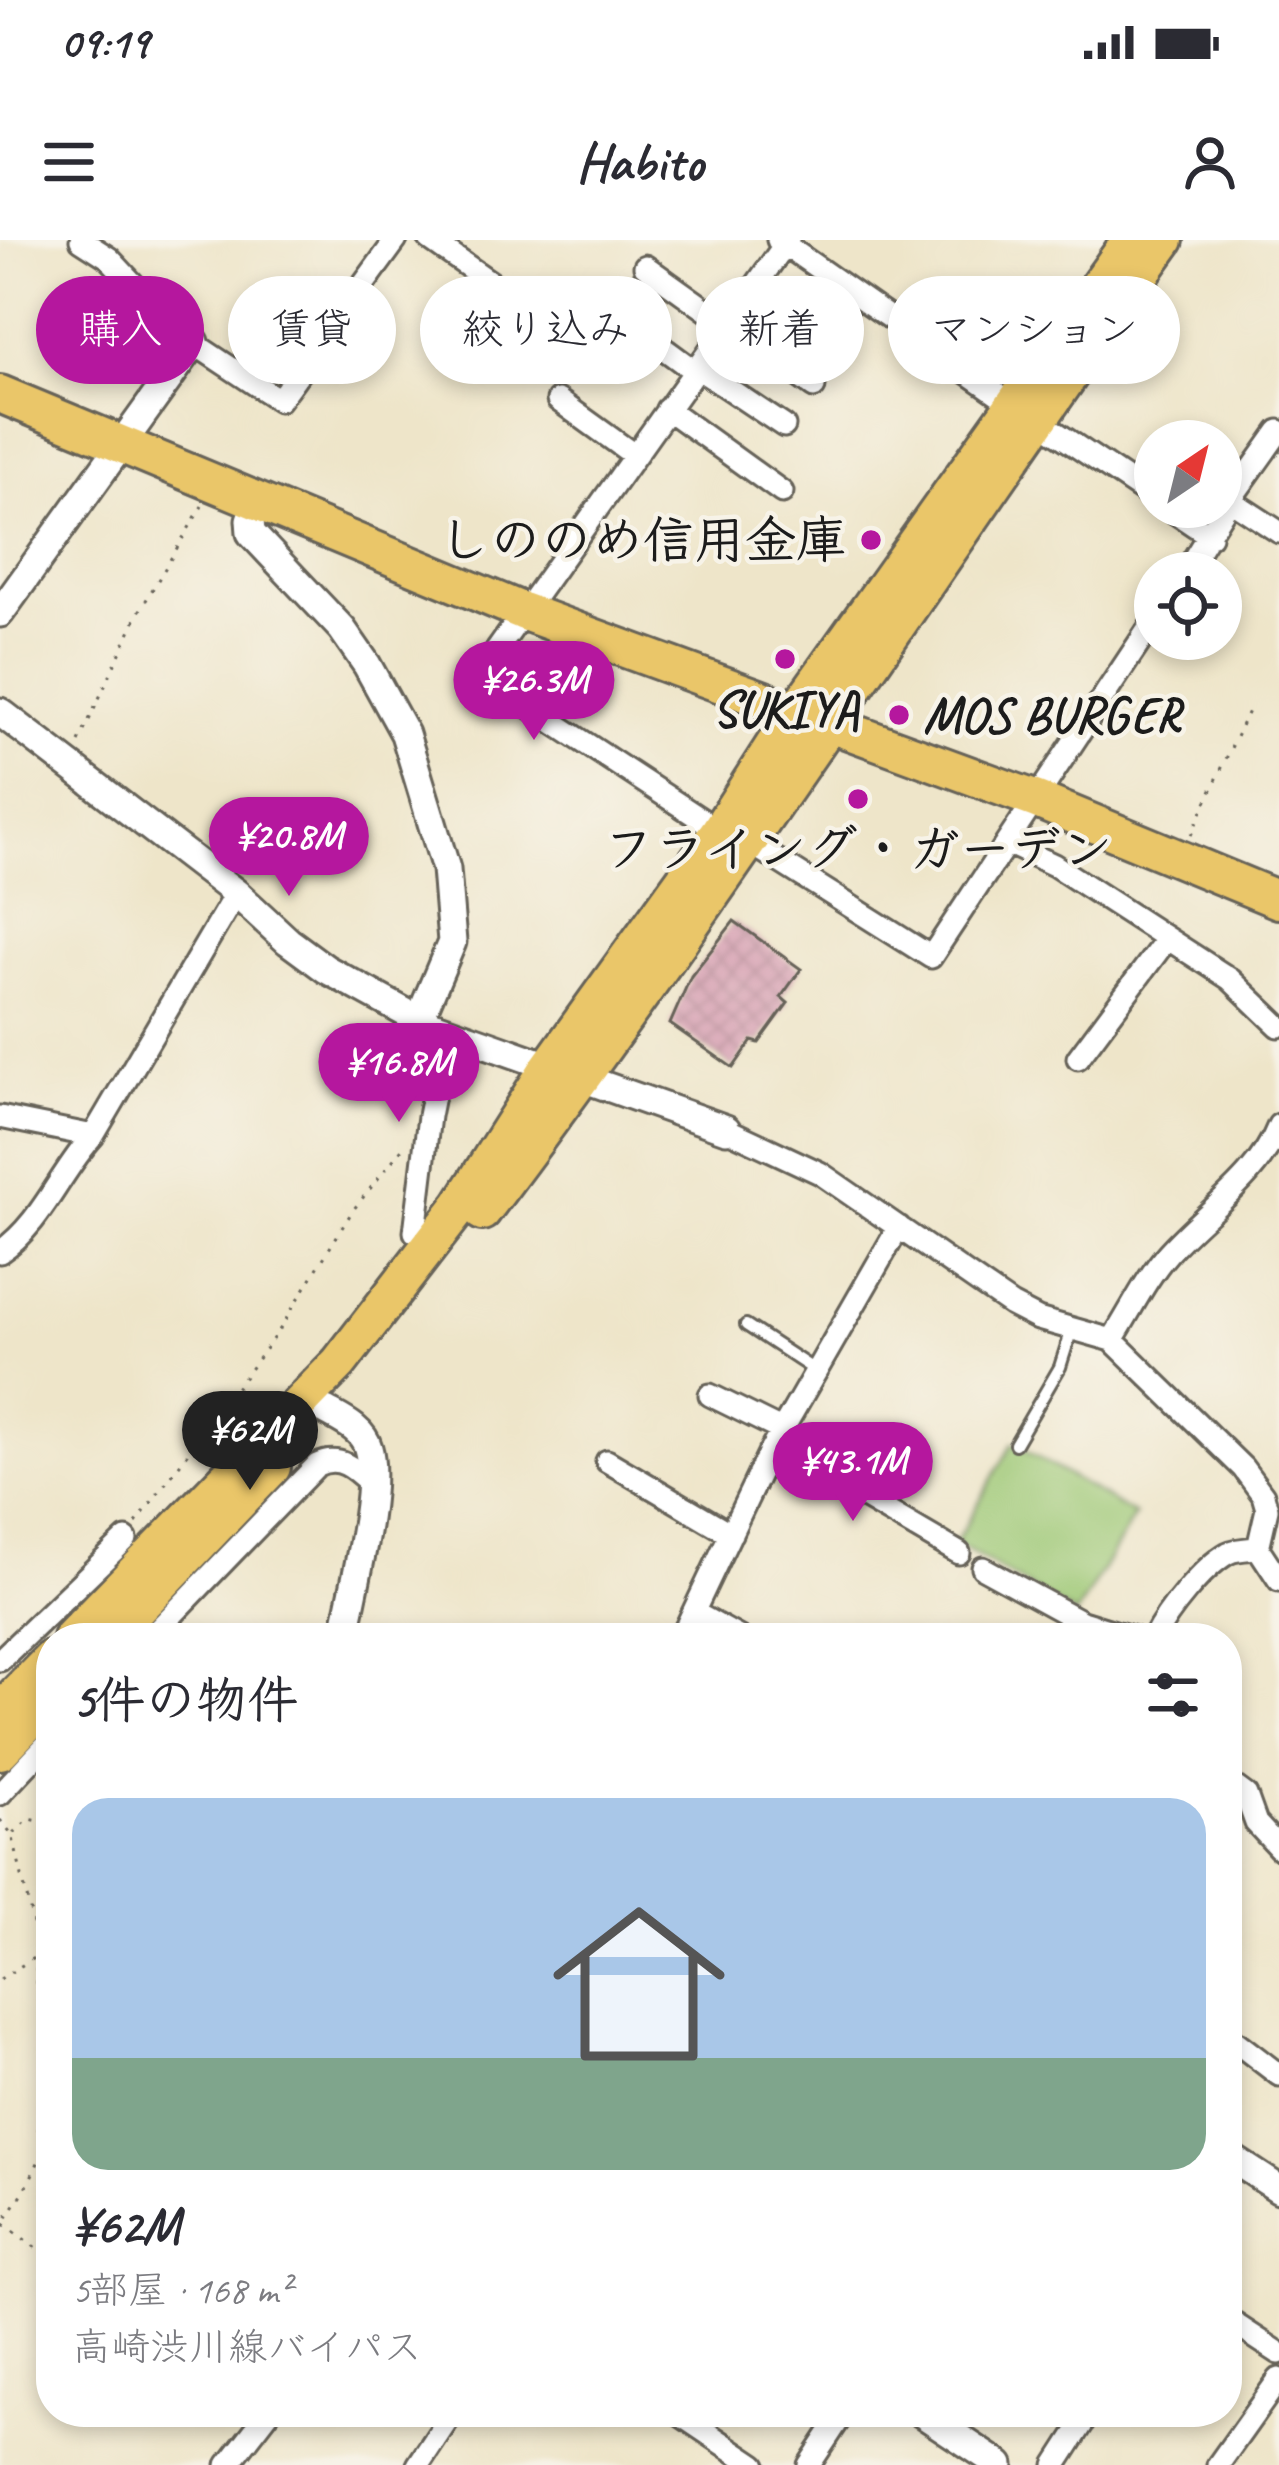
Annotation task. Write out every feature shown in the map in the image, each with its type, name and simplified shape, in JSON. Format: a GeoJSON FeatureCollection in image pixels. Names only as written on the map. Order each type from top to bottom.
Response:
{"type":"FeatureCollection","features":[{"type":"Feature","properties":{"kind":"main road"},"geometry":{"type":"LineString","coordinates":[[123,1623],[326,1411],[733,836],[1025,412],[1131,240]]}},
{"type":"Feature","properties":{"kind":"main road"},"geometry":{"type":"LineString","coordinates":[[1025,412],[1165,240]]}},
{"type":"Feature","properties":{"kind":"main road"},"geometry":{"type":"LineString","coordinates":[[0,394],[522,611],[1037,800],[1279,899]]}},
{"type":"Feature","properties":{"kind":"main road"},"geometry":{"type":"LineString","coordinates":[[86,1623],[339,1363],[566,1073]]}},
{"type":"Feature","properties":{"kind":"main road"},"geometry":{"type":"LineString","coordinates":[[0,1711],[36,1674]]}},
{"type":"Feature","properties":{"kind":"main road"},"geometry":{"type":"LineString","coordinates":[[0,1751],[36,1714]]}},
{"type":"Feature","properties":{"kind":"street"},"geometry":{"type":"LineString","coordinates":[[81,240],[126,276]]}},
{"type":"Feature","properties":{"kind":"street"},"geometry":{"type":"LineString","coordinates":[[204,349],[279,400],[396,240]]}},
{"type":"Feature","properties":{"kind":"street"},"geometry":{"type":"LineString","coordinates":[[430,240],[482,276]]}},
{"type":"Feature","properties":{"kind":"street"},"geometry":{"type":"LineString","coordinates":[[761,276],[784,242],[1134,485]]}},
{"type":"Feature","properties":{"kind":"street"},"geometry":{"type":"LineString","coordinates":[[645,266],[696,303]]}},
{"type":"Feature","properties":{"kind":"street"},"geometry":{"type":"LineString","coordinates":[[672,352],[784,426]]}},
{"type":"Feature","properties":{"kind":"street"},"geometry":{"type":"LineString","coordinates":[[695,368],[480,674],[931,957],[1134,651]]}},
{"type":"Feature","properties":{"kind":"street"},"geometry":{"type":"LineString","coordinates":[[0,613],[163,384]]}},
{"type":"Feature","properties":{"kind":"street"},"geometry":{"type":"LineString","coordinates":[[810,384],[814,387]]}},
{"type":"Feature","properties":{"kind":"street"},"geometry":{"type":"LineString","coordinates":[[558,400],[634,454]]}},
{"type":"Feature","properties":{"kind":"street"},"geometry":{"type":"LineString","coordinates":[[667,410],[782,492]]}},
{"type":"Feature","properties":{"kind":"street"},"geometry":{"type":"LineString","coordinates":[[1242,489],[1272,460],[1279,431]]}},
{"type":"Feature","properties":{"kind":"street"},"geometry":{"type":"LineString","coordinates":[[256,502],[251,533],[341,629],[387,700],[405,734],[436,831],[446,869],[452,942],[448,961],[419,1020]]}},
{"type":"Feature","properties":{"kind":"street"},"geometry":{"type":"LineString","coordinates":[[1242,508],[1279,532]]}},
{"type":"Feature","properties":{"kind":"street"},"geometry":{"type":"LineString","coordinates":[[1198,528],[1210,536]]}},
{"type":"Feature","properties":{"kind":"street"},"geometry":{"type":"LineString","coordinates":[[1199,552],[1214,528]]}},
{"type":"Feature","properties":{"kind":"street"},"geometry":{"type":"LineString","coordinates":[[0,712],[236,893],[326,969],[419,1020],[726,1129],[820,1173],[1011,1305],[1112,1340],[1256,1483],[1267,1509],[1258,1548],[1279,1580]]}},
{"type":"Feature","properties":{"kind":"street"},"geometry":{"type":"LineString","coordinates":[[1009,844],[1054,865],[1230,979],[1279,1026]]}},
{"type":"Feature","properties":{"kind":"street"},"geometry":{"type":"LineString","coordinates":[[0,1252],[22,1236],[69,1163],[93,1136],[236,893]]}},
{"type":"Feature","properties":{"kind":"street"},"geometry":{"type":"LineString","coordinates":[[1078,1058],[1166,940]]}},
{"type":"Feature","properties":{"kind":"street"},"geometry":{"type":"LineString","coordinates":[[415,1232],[429,1116],[446,1029]]}},
{"type":"Feature","properties":{"kind":"street"},"geometry":{"type":"LineString","coordinates":[[0,1117],[93,1136]]}},
{"type":"Feature","properties":{"kind":"street"},"geometry":{"type":"LineString","coordinates":[[1112,1340],[1166,1255],[1241,1182],[1279,1125]]}},
{"type":"Feature","properties":{"kind":"street"},"geometry":{"type":"LineString","coordinates":[[690,1623],[769,1454],[899,1227]]}},
{"type":"Feature","properties":{"kind":"street"},"geometry":{"type":"LineString","coordinates":[[710,1395],[782,1430]]}},
{"type":"Feature","properties":{"kind":"street"},"geometry":{"type":"LineString","coordinates":[[326,1411],[356,1428],[368,1446],[370,1484],[347,1623]]}},
{"type":"Feature","properties":{"kind":"street"},"geometry":{"type":"LineString","coordinates":[[769,1454],[865,1498],[958,1553]]}},
{"type":"Feature","properties":{"kind":"street"},"geometry":{"type":"LineString","coordinates":[[164,1623],[317,1465],[331,1461],[351,1466],[370,1484]]}},
{"type":"Feature","properties":{"kind":"street"},"geometry":{"type":"LineString","coordinates":[[607,1461],[731,1534]]}},
{"type":"Feature","properties":{"kind":"street"},"geometry":{"type":"LineString","coordinates":[[38,1623],[126,1538]]}},
{"type":"Feature","properties":{"kind":"street"},"geometry":{"type":"LineString","coordinates":[[1162,1623],[1190,1588],[1229,1552],[1258,1548]]}},
{"type":"Feature","properties":{"kind":"street"},"geometry":{"type":"LineString","coordinates":[[983,1568],[1085,1623]]}},
{"type":"Feature","properties":{"kind":"street"},"geometry":{"type":"LineString","coordinates":[[695,1613],[713,1623]]}},
{"type":"Feature","properties":{"kind":"street"},"geometry":{"type":"LineString","coordinates":[[0,1660],[36,1625]]}},
{"type":"Feature","properties":{"kind":"street"},"geometry":{"type":"LineString","coordinates":[[0,1793],[36,1756]]}},
{"type":"Feature","properties":{"kind":"street"},"geometry":{"type":"LineString","coordinates":[[1242,1792],[1256,1823],[1279,1848]]}},
{"type":"Feature","properties":{"kind":"street"},"geometry":{"type":"LineString","coordinates":[[1242,2047],[1279,2075]]}},
{"type":"Feature","properties":{"kind":"street"},"geometry":{"type":"LineString","coordinates":[[1242,2165],[1279,2189]]}},
{"type":"Feature","properties":{"kind":"street"},"geometry":{"type":"LineString","coordinates":[[1242,2329],[1279,2353]]}},
{"type":"Feature","properties":{"kind":"street"},"geometry":{"type":"LineString","coordinates":[[1218,2465],[1279,2379]]}},
{"type":"Feature","properties":{"kind":"street"},"geometry":{"type":"LineString","coordinates":[[230,2465],[254,2427]]}},
{"type":"Feature","properties":{"kind":"street"},"geometry":{"type":"LineString","coordinates":[[418,2465],[443,2427]]}},
{"type":"Feature","properties":{"kind":"street"},"geometry":{"type":"LineString","coordinates":[[698,2427],[755,2465]]}},
{"type":"Feature","properties":{"kind":"street"},"geometry":{"type":"LineString","coordinates":[[809,2465],[834,2427]]}},
{"type":"Feature","properties":{"kind":"street"},"geometry":{"type":"LineString","coordinates":[[943,2427],[1000,2465]]}},
{"type":"Feature","properties":{"kind":"street"},"geometry":{"type":"LineString","coordinates":[[1056,2465],[1080,2427]]}},
{"type":"Feature","properties":{"kind":"lane"},"geometry":{"type":"LineString","coordinates":[[746,1325],[816,1371]]}},
{"type":"Feature","properties":{"kind":"lane"},"geometry":{"type":"LineString","coordinates":[[1015,1444],[1060,1367],[1072,1329]]}},
{"type":"Feature","properties":{"kind":"path"},"geometry":{"type":"LineString","coordinates":[[68,764],[140,612],[216,484]]}},
{"type":"Feature","properties":{"kind":"path"},"geometry":{"type":"LineString","coordinates":[[1180,860],[1247,711]]}},
{"type":"Feature","properties":{"kind":"path"},"geometry":{"type":"LineString","coordinates":[[126,1538],[280,1329],[353,1210],[429,1116]]}},
{"type":"Feature","properties":{"kind":"path"},"geometry":{"type":"LineString","coordinates":[[12,1834],[29,1819],[36,1820]]}},
{"type":"Feature","properties":{"kind":"path"},"geometry":{"type":"LineString","coordinates":[[0,1820],[12,1834],[36,1944]]}},
{"type":"Feature","properties":{"kind":"path"},"geometry":{"type":"LineString","coordinates":[[0,1978],[36,1955]]}},
{"type":"Feature","properties":{"kind":"path"},"geometry":{"type":"LineString","coordinates":[[36,2167],[1,2224],[36,2248]]}},
{"type":"Feature","properties":{"kind":"green space"},"geometry":{"type":"Polygon","coordinates":[[[1013,1443],[1135,1515],[1076,1615],[955,1543],[1013,1443]]]}},
{"type":"Feature","properties":{"kind":"building"},"geometry":{"type":"Polygon","coordinates":[[[734,921],[801,969],[781,997],[788,1003],[759,1043],[752,1041],[733,1068],[670,1024],[691,976],[734,921]]]}},
{"type":"Feature","properties":{"kind":"place","name":"しののめ信用金庫"},"geometry":{"type":"Point","coordinates":[871,540]}},
{"type":"Feature","properties":{"kind":"place","name":"SUKIYA"},"geometry":{"type":"Point","coordinates":[785,659]}},
{"type":"Feature","properties":{"kind":"place","name":"MOS BURGER"},"geometry":{"type":"Point","coordinates":[899,715]}},
{"type":"Feature","properties":{"kind":"place","name":"フライング・ガーデン"},"geometry":{"type":"Point","coordinates":[858,799]}}]}
